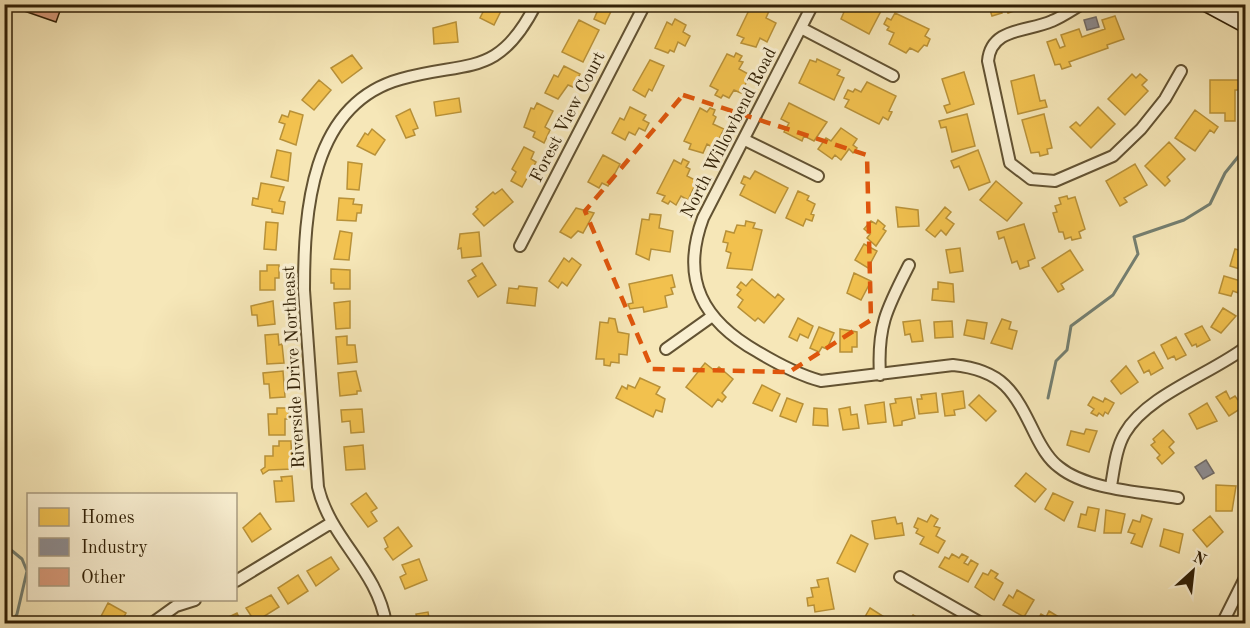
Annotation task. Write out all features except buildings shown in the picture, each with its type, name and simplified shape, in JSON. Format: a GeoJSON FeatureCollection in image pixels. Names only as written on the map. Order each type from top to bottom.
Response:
{"type":"FeatureCollection","features":[{"type":"Feature","properties":{"kind":"street","name":"Riverside Drive Northeast"},"geometry":{"type":"LineString","coordinates":[[386,624],[373,582],[331,524],[322,507],[318,487],[304,290],[308,219],[319,157],[342,119],[376,89],[399,79],[462,69],[482,62],[514,42],[536,4]]}},
{"type":"Feature","properties":{"kind":"street","name":"Forest View Court"},"geometry":{"type":"LineString","coordinates":[[520,246],[645,4]]}},
{"type":"Feature","properties":{"kind":"street","name":"North Willowbend Road"},"geometry":{"type":"LineString","coordinates":[[813,4],[703,218],[695,240],[694,272],[711,317],[728,333],[767,358],[803,376],[821,381],[952,365],[990,373],[1007,385],[1020,404],[1042,449],[1057,466],[1072,477],[1178,498]]}},
{"type":"Feature","properties":{"kind":"street"},"geometry":{"type":"LineString","coordinates":[[1082,4],[1051,22],[1004,35],[996,40],[990,49],[988,61],[1010,163],[1031,179],[1055,181],[1113,156],[1153,114],[1181,71]]}},
{"type":"Feature","properties":{"kind":"street"},"geometry":{"type":"LineString","coordinates":[[1208,4],[1245,25]]}},
{"type":"Feature","properties":{"kind":"street"},"geometry":{"type":"LineString","coordinates":[[801,28],[893,76]]}},
{"type":"Feature","properties":{"kind":"street"},"geometry":{"type":"LineString","coordinates":[[745,140],[818,177]]}},
{"type":"Feature","properties":{"kind":"street"},"geometry":{"type":"LineString","coordinates":[[880,375],[878,343],[881,327],[886,309],[909,265]]}},
{"type":"Feature","properties":{"kind":"street"},"geometry":{"type":"LineString","coordinates":[[666,349],[711,317]]}},
{"type":"Feature","properties":{"kind":"street"},"geometry":{"type":"LineString","coordinates":[[1111,486],[1116,460],[1125,433],[1140,414],[1230,359],[1245,347]]}},
{"type":"Feature","properties":{"kind":"street"},"geometry":{"type":"LineString","coordinates":[[237,580],[331,524]]}},
{"type":"Feature","properties":{"kind":"street"},"geometry":{"type":"LineString","coordinates":[[1222,624],[1245,576]]}},
{"type":"Feature","properties":{"kind":"street"},"geometry":{"type":"LineString","coordinates":[[900,577],[983,624]]}},
{"type":"Feature","properties":{"kind":"street"},"geometry":{"type":"LineString","coordinates":[[151,624],[176,606],[192,601]]}},
{"type":"Feature","properties":{"kind":"highlighted area"},"geometry":{"type":"Polygon","coordinates":[[[683,95],[867,155],[871,320],[789,372],[652,369],[585,211],[683,95]]]}},
{"type":"Feature","properties":{"kind":"waterway"},"geometry":{"type":"LineString","coordinates":[[1048,398],[1056,361],[1067,350],[1071,326],[1113,295],[1138,254],[1134,237],[1184,220],[1210,204],[1225,173],[1246,147]]}},
{"type":"Feature","properties":{"kind":"waterway"},"geometry":{"type":"LineString","coordinates":[[4,552],[11,550],[22,559],[27,571],[17,614],[11,624]]}}]}
